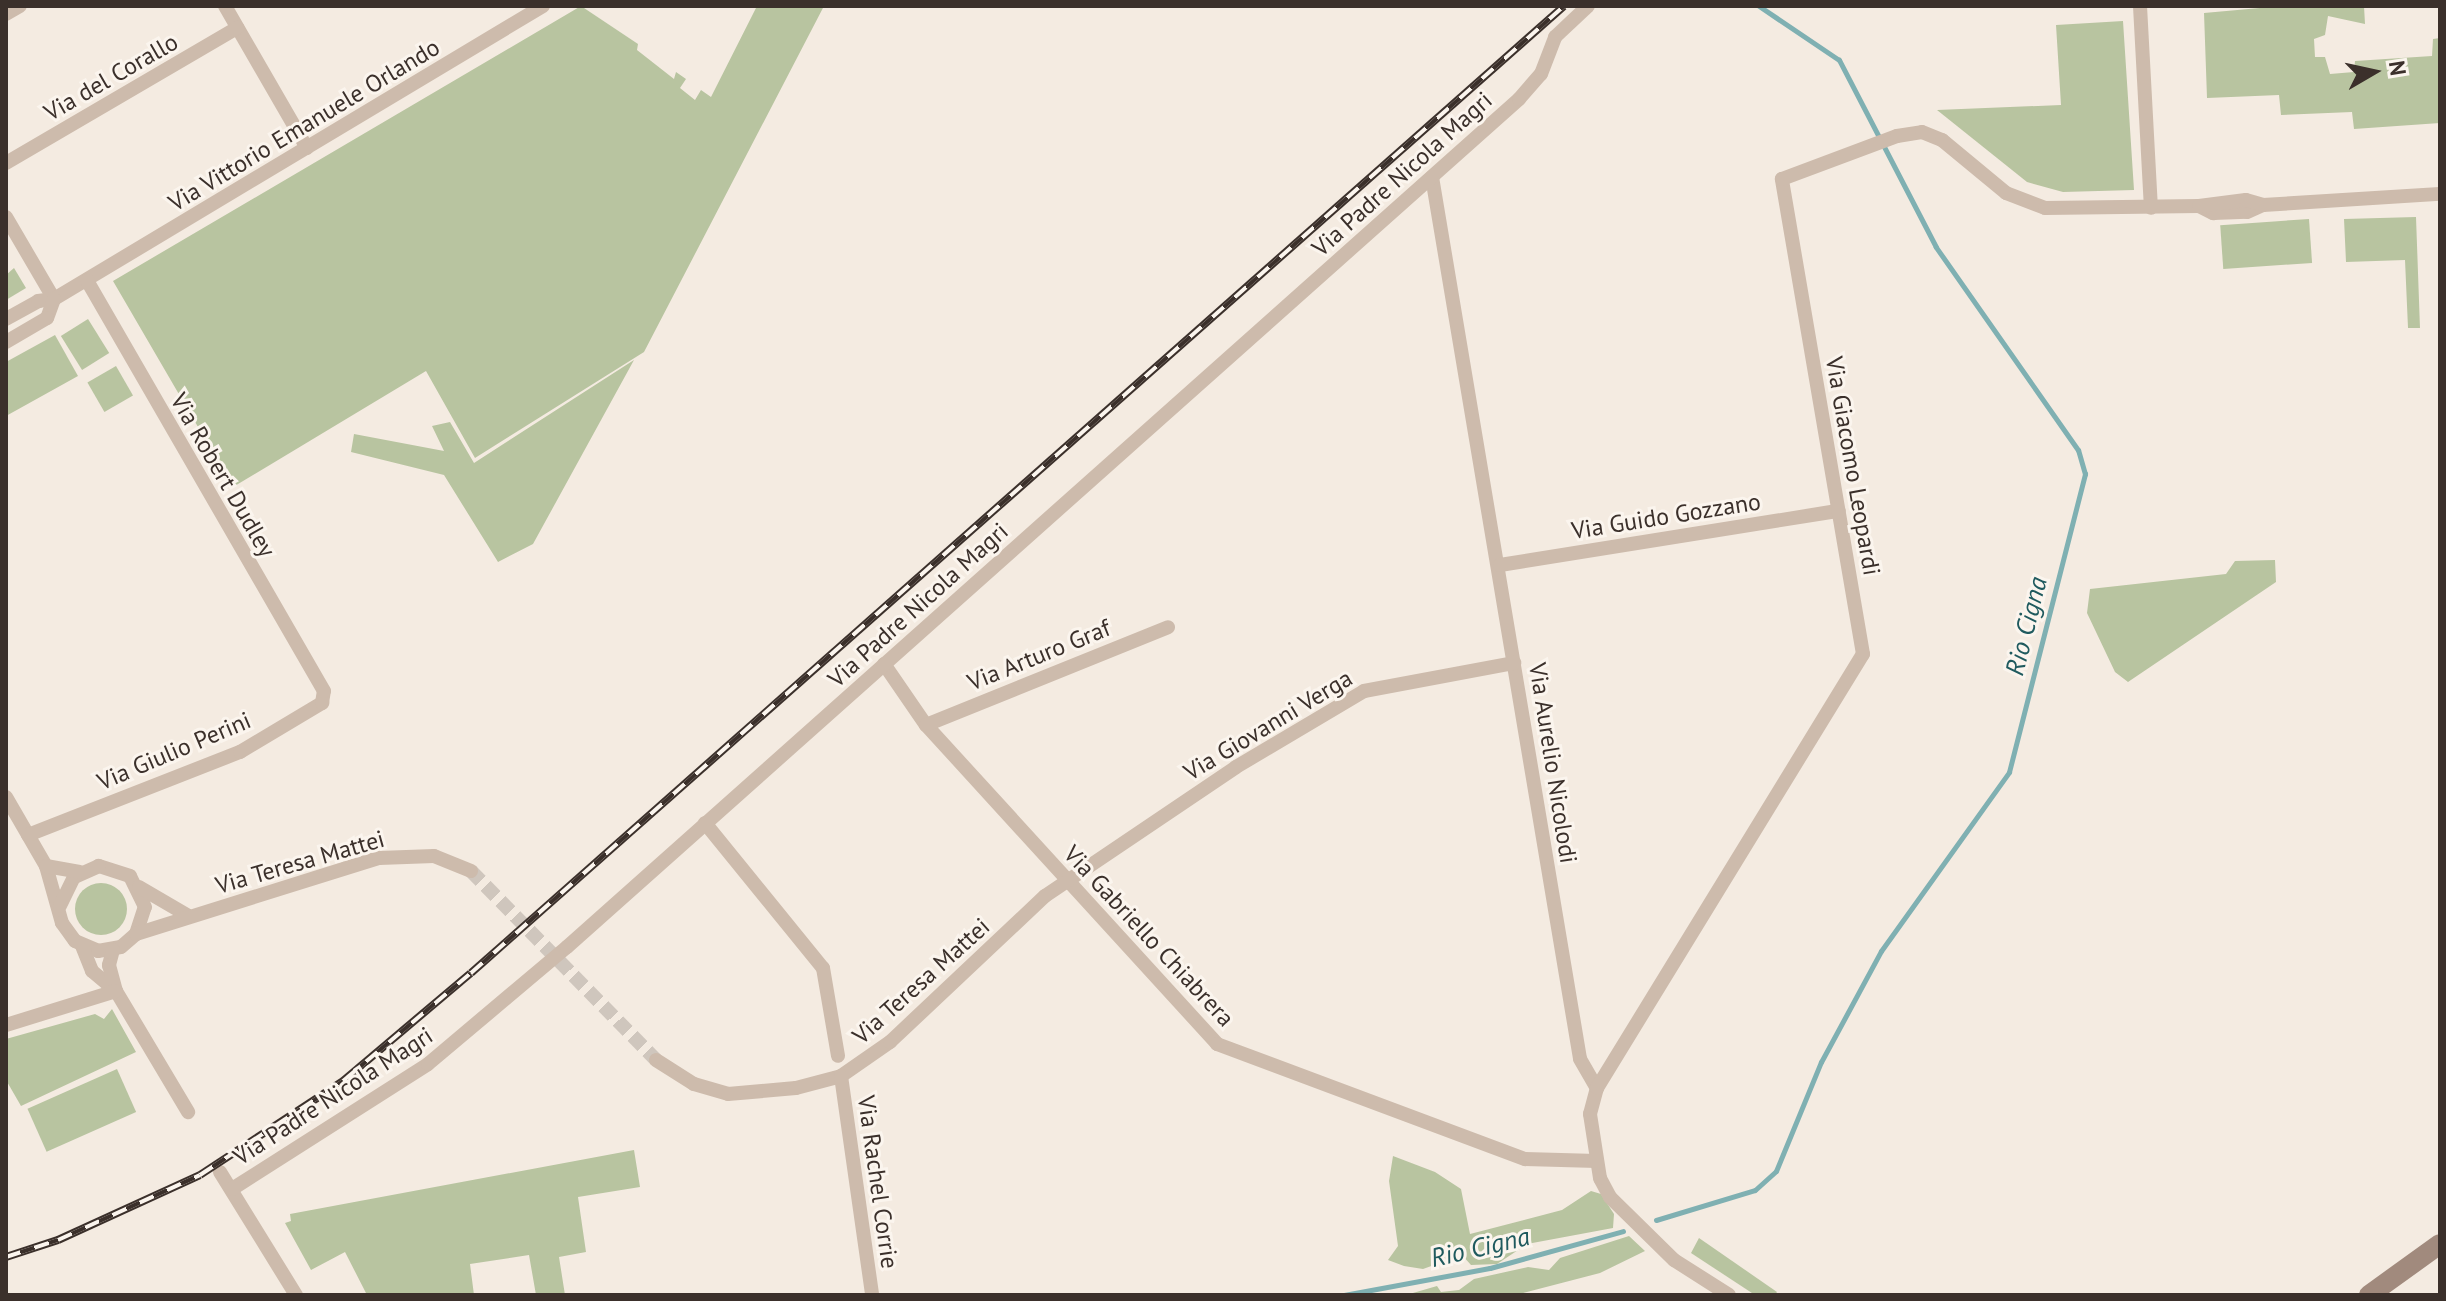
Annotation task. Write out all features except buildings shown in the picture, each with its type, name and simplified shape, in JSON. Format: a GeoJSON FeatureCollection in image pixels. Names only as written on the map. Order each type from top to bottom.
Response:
{"type":"FeatureCollection","features":[{"type":"Feature","properties":{"kind":"street"},"geometry":{"type":"LineString","coordinates":[[6,14],[20,6]]}},
{"type":"Feature","properties":{"kind":"street"},"geometry":{"type":"LineString","coordinates":[[225,6],[307,148]]}},
{"type":"Feature","properties":{"kind":"street","name":"Via Vittorio Emanuele Orlando"},"geometry":{"type":"LineString","coordinates":[[54,299],[543,6]]}},
{"type":"Feature","properties":{"kind":"street","name":"Via Padre Nicola Magri"},"geometry":{"type":"LineString","coordinates":[[232,1189],[428,1064],[556,956],[1532,87],[1555,37],[1588,6]]}},
{"type":"Feature","properties":{"kind":"street"},"geometry":{"type":"LineString","coordinates":[[2140,6],[2151,208]]}},
{"type":"Feature","properties":{"kind":"street","name":"Via del Corallo"},"geometry":{"type":"LineString","coordinates":[[6,163],[237,28]]}},
{"type":"Feature","properties":{"kind":"street","name":"Via Giacomo Leopardi"},"geometry":{"type":"LineString","coordinates":[[1597,1088],[1863,654],[1782,179],[1897,136],[1922,132],[1942,140],[2025,203],[2075,210],[2199,206],[2213,213],[2247,212],[2263,205],[2440,194]]}},
{"type":"Feature","properties":{"kind":"street","name":"Via Aurelio Nicolodi"},"geometry":{"type":"LineString","coordinates":[[1432,177],[1500,565],[1580,1059],[1597,1088]]}},
{"type":"Feature","properties":{"kind":"street"},"geometry":{"type":"LineString","coordinates":[[6,217],[54,299]]}},
{"type":"Feature","properties":{"kind":"street","name":"Via Robert Dudley"},"geometry":{"type":"LineString","coordinates":[[87,280],[324,691]]}},
{"type":"Feature","properties":{"kind":"street"},"geometry":{"type":"LineString","coordinates":[[6,319],[38,301],[54,299]]}},
{"type":"Feature","properties":{"kind":"street"},"geometry":{"type":"LineString","coordinates":[[6,342],[47,318],[54,299]]}},
{"type":"Feature","properties":{"kind":"street","name":"Via Guido Gozzano"},"geometry":{"type":"LineString","coordinates":[[1500,565],[1839,511]]}},
{"type":"Feature","properties":{"kind":"street","name":"Via Arturo Graf"},"geometry":{"type":"LineString","coordinates":[[926,725],[1168,627]]}},
{"type":"Feature","properties":{"kind":"street","name":"Via Giovanni Verga"},"geometry":{"type":"LineString","coordinates":[[1068,883],[1155,819],[1364,691],[1514,663]]}},
{"type":"Feature","properties":{"kind":"street","name":"Via Gabriello Chiabrera"},"geometry":{"type":"LineString","coordinates":[[884,664],[926,725],[1217,1044],[1525,1159],[1597,1161]]}},
{"type":"Feature","properties":{"kind":"street","name":"Via Giulio Perini"},"geometry":{"type":"LineString","coordinates":[[28,835],[240,752],[322,703],[324,691]]}},
{"type":"Feature","properties":{"kind":"street"},"geometry":{"type":"LineString","coordinates":[[6,797],[10,812],[46,866],[65,930],[82,946],[92,971],[116,991]]}},
{"type":"Feature","properties":{"kind":"street"},"geometry":{"type":"LineString","coordinates":[[705,823],[823,968],[838,1056]]}},
{"type":"Feature","properties":{"kind":"street","name":"Via Teresa Mattei"},"geometry":{"type":"LineString","coordinates":[[136,934],[187,915],[231,907],[389,856],[434,856],[471,871]]}},
{"type":"Feature","properties":{"kind":"street"},"geometry":{"type":"LineString","coordinates":[[46,866],[79,872],[99,866],[116,868],[139,887],[187,915]]}},
{"type":"Feature","properties":{"kind":"street"},"geometry":{"type":"LineString","coordinates":[[60,906],[79,872]]}},
{"type":"Feature","properties":{"kind":"street","name":"Via Teresa Mattei"},"geometry":{"type":"LineString","coordinates":[[656,1060],[694,1084],[728,1094],[796,1088],[841,1076],[876,1054],[1045,896],[1068,883]]}},
{"type":"Feature","properties":{"kind":"street"},"geometry":{"type":"LineString","coordinates":[[139,887],[145,907],[136,934],[113,950],[109,965],[116,991],[188,1112]]}},
{"type":"Feature","properties":{"kind":"street"},"geometry":{"type":"LineString","coordinates":[[82,946],[113,950]]}},
{"type":"Feature","properties":{"kind":"street"},"geometry":{"type":"LineString","coordinates":[[6,1025],[116,991]]}},
{"type":"Feature","properties":{"kind":"street","name":"Via Rachel Corrie"},"geometry":{"type":"LineString","coordinates":[[841,1076],[872,1295]]}},
{"type":"Feature","properties":{"kind":"street"},"geometry":{"type":"LineString","coordinates":[[1597,1088],[1590,1114],[1605,1190],[1660,1247],[1729,1295]]}},
{"type":"Feature","properties":{"kind":"street"},"geometry":{"type":"LineString","coordinates":[[220,1172],[296,1295]]}},
{"type":"Feature","properties":{"kind":"street"},"geometry":{"type":"LineString","coordinates":[[2369,1295],[2440,1244]]}},
{"type":"Feature","properties":{"kind":"green space"},"geometry":{"type":"Polygon","coordinates":[[[581,6],[638,44],[637,50],[674,79],[676,72],[686,79],[680,88],[695,100],[701,90],[711,97],[757,6],[824,6],[644,352],[475,458],[426,371],[233,487],[113,281],[581,6]]]}},
{"type":"Feature","properties":{"kind":"green space"},"geometry":{"type":"Polygon","coordinates":[[[2282,6],[2364,6],[2365,24],[2328,16],[2325,35],[2314,39],[2315,57],[2325,57],[2330,74],[2354,72],[2355,61],[2432,56],[2433,39],[2440,38],[2440,123],[2354,129],[2352,112],[2281,115],[2279,95],[2207,98],[2204,13],[2282,6]]]}},
{"type":"Feature","properties":{"kind":"green space"},"geometry":{"type":"Polygon","coordinates":[[[2123,21],[2134,190],[2063,192],[2027,182],[1937,110],[2061,105],[2056,25],[2123,21]]]}},
{"type":"Feature","properties":{"kind":"green space"},"geometry":{"type":"Polygon","coordinates":[[[2416,217],[2420,328],[2408,328],[2405,260],[2346,262],[2344,219],[2416,217]]]}},
{"type":"Feature","properties":{"kind":"green space"},"geometry":{"type":"Polygon","coordinates":[[[2309,219],[2312,263],[2223,269],[2220,225],[2309,219]]]}},
{"type":"Feature","properties":{"kind":"green space"},"geometry":{"type":"Polygon","coordinates":[[[14,268],[26,288],[6,300],[6,275],[14,268]]]}},
{"type":"Feature","properties":{"kind":"green space"},"geometry":{"type":"Polygon","coordinates":[[[88,319],[109,353],[82,370],[61,336],[88,319]]]}},
{"type":"Feature","properties":{"kind":"green space"},"geometry":{"type":"Polygon","coordinates":[[[55,335],[78,376],[6,416],[6,362],[55,335]]]}},
{"type":"Feature","properties":{"kind":"green space"},"geometry":{"type":"Polygon","coordinates":[[[634,360],[533,544],[498,562],[444,475],[351,452],[354,434],[444,451],[432,426],[450,422],[474,463],[634,360]]]}},
{"type":"Feature","properties":{"kind":"green space"},"geometry":{"type":"Polygon","coordinates":[[[116,366],[133,395],[104,412],[87,383],[116,366]]]}},
{"type":"Feature","properties":{"kind":"green space"},"geometry":{"type":"Polygon","coordinates":[[[2275,560],[2276,582],[2128,682],[2115,672],[2087,613],[2090,589],[2226,574],[2235,561],[2275,560]]]}},
{"type":"Feature","properties":{"kind":"green space"},"geometry":{"type":"Polygon","coordinates":[[[101,883],[120,890],[127,909],[120,928],[101,935],[82,928],[75,909],[82,890],[101,883]]]}},
{"type":"Feature","properties":{"kind":"green space"},"geometry":{"type":"Polygon","coordinates":[[[112,1009],[136,1052],[21,1106],[6,1080],[6,1039],[95,1014],[104,1019],[112,1009]]]}},
{"type":"Feature","properties":{"kind":"green space"},"geometry":{"type":"Polygon","coordinates":[[[117,1069],[136,1112],[47,1152],[27,1109],[117,1069]]]}},
{"type":"Feature","properties":{"kind":"green space"},"geometry":{"type":"Polygon","coordinates":[[[634,1150],[640,1187],[578,1197],[586,1252],[559,1257],[565,1295],[536,1295],[529,1255],[470,1264],[474,1295],[367,1295],[345,1252],[311,1270],[285,1223],[291,1221],[290,1214],[634,1150]]]}},
{"type":"Feature","properties":{"kind":"green space"},"geometry":{"type":"Polygon","coordinates":[[[1393,1156],[1435,1172],[1461,1189],[1470,1234],[1562,1210],[1591,1191],[1601,1194],[1614,1214],[1613,1228],[1527,1244],[1497,1264],[1471,1265],[1462,1255],[1423,1269],[1404,1266],[1388,1260],[1398,1246],[1389,1181],[1393,1156]]]}},
{"type":"Feature","properties":{"kind":"green space"},"geometry":{"type":"Polygon","coordinates":[[[1629,1236],[1645,1251],[1600,1273],[1515,1295],[1406,1295],[1437,1286],[1441,1292],[1459,1290],[1474,1279],[1528,1267],[1549,1270],[1560,1258],[1629,1236]]]}},
{"type":"Feature","properties":{"kind":"green space"},"geometry":{"type":"Polygon","coordinates":[[[1699,1238],[1777,1292],[1775,1295],[1755,1295],[1691,1253],[1699,1238]]]}},
{"type":"Feature","properties":{"kind":"waterway","name":"Rio Cigna"},"geometry":{"type":"LineString","coordinates":[[1656,1220],[1755,1190],[1776,1171],[1821,1062],[1881,951],[2009,772],[2085,474],[2078,450],[1936,247],[1839,60],[1759,6]]}},
{"type":"Feature","properties":{"kind":"waterway","name":"Rio Cigna"},"geometry":{"type":"LineString","coordinates":[[1344,1295],[1490,1268],[1623,1231]]}},
{"type":"Feature","properties":{"kind":"tunnel"},"geometry":{"type":"LineString","coordinates":[[471,871],[656,1060]]}},
{"type":"Feature","properties":{"kind":"railway"},"geometry":{"type":"LineString","coordinates":[[6,1257],[58,1240],[200,1175],[343,1081],[471,973],[1564,6]]}}]}
